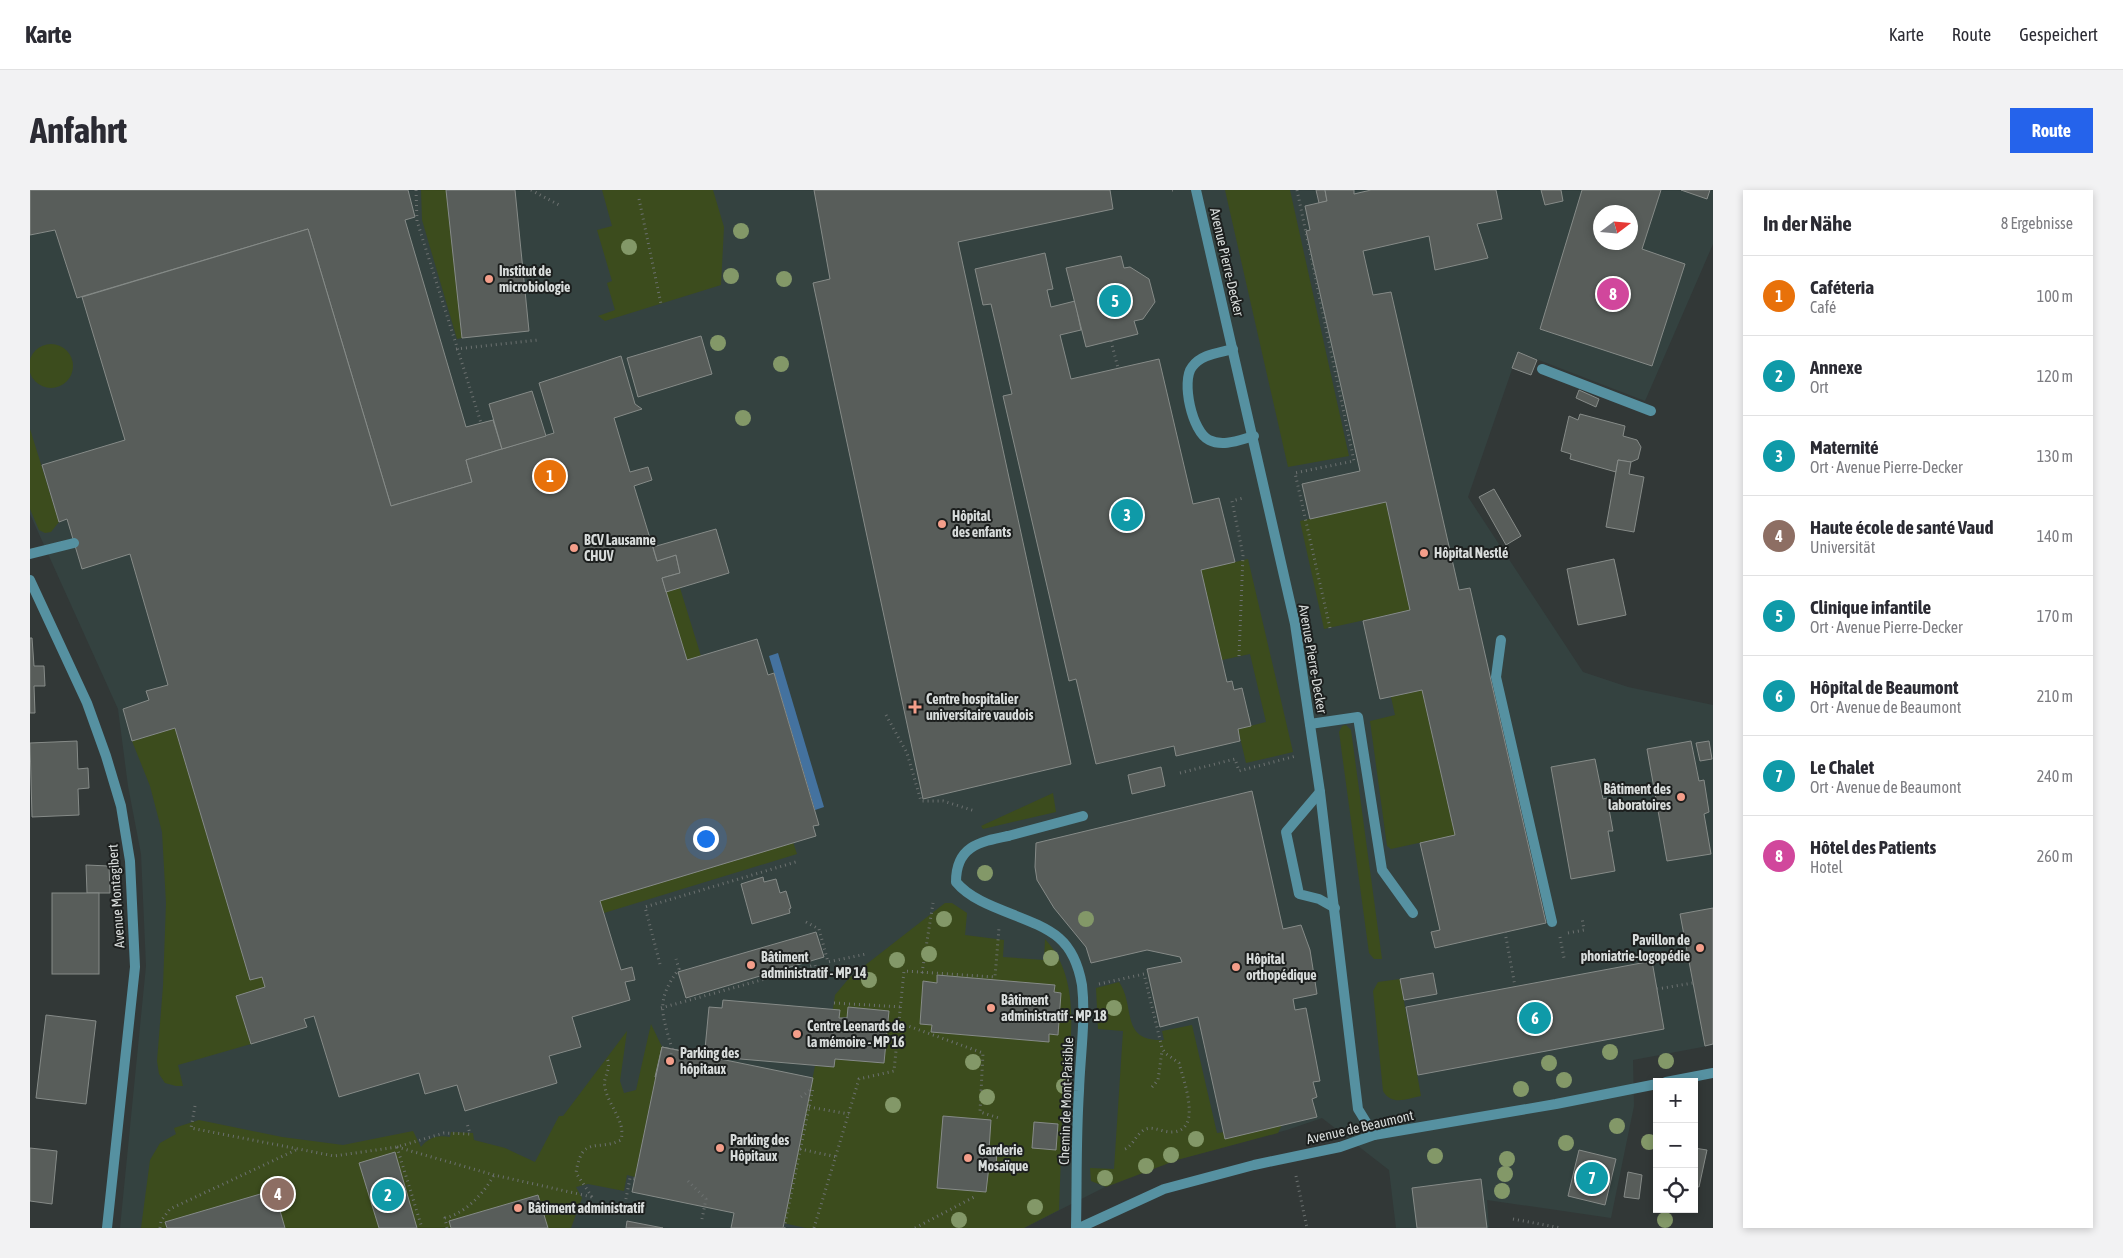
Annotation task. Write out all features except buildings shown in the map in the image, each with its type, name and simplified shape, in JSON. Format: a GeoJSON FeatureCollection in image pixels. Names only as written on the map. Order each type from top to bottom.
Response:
{"type":"FeatureCollection","features":[{"type":"Feature","properties":{"kind":"street","name":"Avenue Pierre-Decker"},"geometry":{"type":"LineString","coordinates":[[1196,190],[1254,436],[1294,624],[1320,792],[1358,1109],[1374,1135]]}},
{"type":"Feature","properties":{"kind":"street"},"geometry":{"type":"LineString","coordinates":[[1233,349],[1204,356],[1192,366],[1186,376],[1195,423],[1200,434],[1210,440],[1224,444],[1254,436]]}},
{"type":"Feature","properties":{"kind":"street"},"geometry":{"type":"LineString","coordinates":[[1542,369],[1651,411]]}},
{"type":"Feature","properties":{"kind":"street"},"geometry":{"type":"LineString","coordinates":[[30,554],[74,543]]}},
{"type":"Feature","properties":{"kind":"street","name":"Avenue Montagibert"},"geometry":{"type":"LineString","coordinates":[[30,580],[87,703],[106,756],[121,806],[130,861],[135,967],[107,1228]]}},
{"type":"Feature","properties":{"kind":"street"},"geometry":{"type":"LineString","coordinates":[[1501,640],[1496,677],[1552,922]]}},
{"type":"Feature","properties":{"kind":"street"},"geometry":{"type":"LineString","coordinates":[[1310,724],[1358,717],[1382,870],[1413,913]]}},
{"type":"Feature","properties":{"kind":"street"},"geometry":{"type":"LineString","coordinates":[[1320,792],[1286,832],[1299,894],[1319,899],[1335,908]]}},
{"type":"Feature","properties":{"kind":"street","name":"Chemin de Mont-Paisible"},"geometry":{"type":"LineString","coordinates":[[1078,1228],[1078,1107],[1083,1004],[1079,974],[1069,949],[1059,938],[1048,930],[1000,909],[961,888],[956,882],[956,874],[957,865],[964,853],[974,845],[1083,816]]}},
{"type":"Feature","properties":{"kind":"street"},"geometry":{"type":"LineString","coordinates":[[1687,1078],[1713,1073]]}},
{"type":"Feature","properties":{"kind":"street","name":"Avenue de Beaumont"},"geometry":{"type":"LineString","coordinates":[[1078,1228],[1164,1189],[1254,1165],[1340,1147],[1374,1135],[1556,1104],[1653,1085]]}},
{"type":"Feature","properties":{"kind":"path"},"geometry":{"type":"LineString","coordinates":[[416,190],[417,221],[481,424]]}},
{"type":"Feature","properties":{"kind":"path"},"geometry":{"type":"LineString","coordinates":[[531,190],[559,205]]}},
{"type":"Feature","properties":{"kind":"path"},"geometry":{"type":"LineString","coordinates":[[1297,190],[1354,461],[1295,473],[1330,628]]}},
{"type":"Feature","properties":{"kind":"path"},"geometry":{"type":"LineString","coordinates":[[639,199],[661,304]]}},
{"type":"Feature","properties":{"kind":"path"},"geometry":{"type":"LineString","coordinates":[[456,349],[538,340]]}},
{"type":"Feature","properties":{"kind":"path"},"geometry":{"type":"LineString","coordinates":[[1111,341],[1118,368]]}},
{"type":"Feature","properties":{"kind":"path"},"geometry":{"type":"LineString","coordinates":[[1239,656],[1242,556],[1232,501],[1243,498]]}},
{"type":"Feature","properties":{"kind":"path"},"geometry":{"type":"LineString","coordinates":[[886,715],[907,753],[921,801],[944,801],[975,811]]}},
{"type":"Feature","properties":{"kind":"path"},"geometry":{"type":"LineString","coordinates":[[1180,772],[1236,758],[1239,771],[1298,756]]}},
{"type":"Feature","properties":{"kind":"path"},"geometry":{"type":"LineString","coordinates":[[660,964],[645,907],[799,861]]}},
{"type":"Feature","properties":{"kind":"path"},"geometry":{"type":"LineString","coordinates":[[922,972],[934,903]]}},
{"type":"Feature","properties":{"kind":"path"},"geometry":{"type":"LineString","coordinates":[[814,1228],[859,1079],[894,1071],[902,1007],[904,972],[995,977],[1000,909]]}},
{"type":"Feature","properties":{"kind":"path"},"geometry":{"type":"LineString","coordinates":[[1568,933],[1584,930],[1582,918]]}},
{"type":"Feature","properties":{"kind":"path"},"geometry":{"type":"LineString","coordinates":[[806,922],[819,929],[828,962],[866,954]]}},
{"type":"Feature","properties":{"kind":"path"},"geometry":{"type":"LineString","coordinates":[[1505,932],[1516,986]]}},
{"type":"Feature","properties":{"kind":"path"},"geometry":{"type":"LineString","coordinates":[[1560,934],[1564,958]]}},
{"type":"Feature","properties":{"kind":"path"},"geometry":{"type":"LineString","coordinates":[[671,1054],[672,1049],[661,1008],[668,984],[679,969],[676,959]]}},
{"type":"Feature","properties":{"kind":"path"},"geometry":{"type":"LineString","coordinates":[[661,1008],[815,965],[816,968]]}},
{"type":"Feature","properties":{"kind":"path"},"geometry":{"type":"LineString","coordinates":[[1099,984],[1144,974],[1162,1048],[1165,1054],[1179,1063],[1190,1106],[1186,1124],[1179,1131],[1172,1132],[1149,1128],[1143,1130],[1132,1145],[1123,1150]]}},
{"type":"Feature","properties":{"kind":"path"},"geometry":{"type":"LineString","coordinates":[[1657,989],[1693,983]]}},
{"type":"Feature","properties":{"kind":"path"},"geometry":{"type":"LineString","coordinates":[[834,1003],[902,1007]]}},
{"type":"Feature","properties":{"kind":"path"},"geometry":{"type":"LineString","coordinates":[[900,1023],[983,1052],[980,1112],[999,1118]]}},
{"type":"Feature","properties":{"kind":"path"},"geometry":{"type":"LineString","coordinates":[[1152,1087],[1158,1080],[1162,1063],[1162,1048]]}},
{"type":"Feature","properties":{"kind":"path"},"geometry":{"type":"LineString","coordinates":[[397,1147],[494,1175],[592,1197],[576,1173],[578,1160],[584,1150],[591,1146],[613,1144],[621,1140],[623,1132],[622,1124],[610,1105],[604,1085],[610,1067],[607,1058]]}},
{"type":"Feature","properties":{"kind":"path"},"geometry":{"type":"LineString","coordinates":[[784,1228],[813,1088],[801,1097]]}},
{"type":"Feature","properties":{"kind":"path"},"geometry":{"type":"LineString","coordinates":[[195,1106],[191,1128],[334,1156],[397,1147],[444,1133],[470,1134],[467,1123]]}},
{"type":"Feature","properties":{"kind":"path"},"geometry":{"type":"LineString","coordinates":[[809,1107],[849,1114]]}},
{"type":"Feature","properties":{"kind":"path"},"geometry":{"type":"LineString","coordinates":[[397,1147],[422,1228]]}},
{"type":"Feature","properties":{"kind":"path"},"geometry":{"type":"LineString","coordinates":[[160,1228],[161,1221],[170,1209],[298,1148]]}},
{"type":"Feature","properties":{"kind":"path"},"geometry":{"type":"LineString","coordinates":[[800,1149],[837,1157]]}},
{"type":"Feature","properties":{"kind":"path"},"geometry":{"type":"LineString","coordinates":[[1295,1173],[1307,1228]]}},
{"type":"Feature","properties":{"kind":"path"},"geometry":{"type":"LineString","coordinates":[[448,1228],[445,1218],[454,1216],[486,1190],[494,1175]]}},
{"type":"Feature","properties":{"kind":"path"},"geometry":{"type":"LineString","coordinates":[[625,1204],[630,1178],[635,1180]]}},
{"type":"Feature","properties":{"kind":"path"},"geometry":{"type":"LineString","coordinates":[[688,1181],[706,1199],[702,1219]]}},
{"type":"Feature","properties":{"kind":"path"},"geometry":{"type":"LineString","coordinates":[[915,1228],[976,1196]]}},
{"type":"Feature","properties":{"kind":"path"},"geometry":{"type":"LineString","coordinates":[[1513,1219],[1561,1228]]}},
{"type":"Feature","properties":{"kind":"shaded area","name":"Centre hospitalier universitaire vaudois"},"geometry":{"type":"Polygon","coordinates":[[[30,190],[1713,190],[1713,244],[1645,401],[1518,352],[1468,497],[1583,672],[1628,687],[1713,705],[1713,1045],[1633,1060],[1634,1106],[1611,1218],[1487,1200],[1489,1228],[1396,1228],[1389,1170],[1322,1118],[1287,1130],[1176,1160],[1105,1187],[1024,1228],[120,1228],[146,966],[141,854],[128,786],[118,709],[30,514],[30,190]]]}},
{"type":"Feature","properties":{"kind":"green space"},"geometry":{"type":"Polygon","coordinates":[[[421,190],[446,190],[462,338],[457,339],[422,220],[421,190]]]}},
{"type":"Feature","properties":{"kind":"green space"},"geometry":{"type":"Polygon","coordinates":[[[602,190],[713,190],[724,227],[721,285],[605,321],[598,316],[615,310],[607,283],[612,281],[597,230],[612,226],[602,190]]]}},
{"type":"Feature","properties":{"kind":"green space"},"geometry":{"type":"Polygon","coordinates":[[[1225,190],[1290,190],[1349,456],[1288,467],[1225,190]]]}},
{"type":"Feature","properties":{"kind":"green space"},"geometry":{"type":"Polygon","coordinates":[[[55,344],[67,350],[72,357],[72,375],[67,382],[60,387],[47,388],[39,385],[32,378],[29,362],[32,354],[39,347],[55,344]]]}},
{"type":"Feature","properties":{"kind":"green space"},"geometry":{"type":"Polygon","coordinates":[[[30,429],[59,522],[51,532],[45,533],[39,530],[30,509],[30,429]]]}},
{"type":"Feature","properties":{"kind":"green space"},"geometry":{"type":"Polygon","coordinates":[[[1386,502],[1410,610],[1324,629],[1300,521],[1386,502]]]}},
{"type":"Feature","properties":{"kind":"green space"},"geometry":{"type":"Polygon","coordinates":[[[1248,559],[1293,752],[1246,763],[1238,729],[1266,722],[1250,654],[1222,660],[1201,570],[1248,559]]]}},
{"type":"Feature","properties":{"kind":"green space"},"geometry":{"type":"Polygon","coordinates":[[[680,588],[701,656],[687,660],[666,592],[680,588]]]}},
{"type":"Feature","properties":{"kind":"green space"},"geometry":{"type":"Polygon","coordinates":[[[1422,690],[1455,835],[1391,849],[1387,846],[1370,721],[1395,715],[1391,697],[1422,690]]]}},
{"type":"Feature","properties":{"kind":"green space"},"geometry":{"type":"Polygon","coordinates":[[[1346,725],[1351,730],[1382,959],[1374,959],[1369,953],[1339,732],[1342,726],[1346,725]]]}},
{"type":"Feature","properties":{"kind":"green space"},"geometry":{"type":"Polygon","coordinates":[[[175,728],[250,980],[262,977],[265,987],[236,996],[251,1044],[178,1065],[183,1086],[165,1083],[159,1074],[157,1061],[163,986],[166,903],[162,832],[150,786],[132,741],[175,728]]]}},
{"type":"Feature","properties":{"kind":"green space"},"geometry":{"type":"Polygon","coordinates":[[[1053,793],[1056,812],[983,829],[981,826],[1053,793]]]}},
{"type":"Feature","properties":{"kind":"green space"},"geometry":{"type":"Polygon","coordinates":[[[793,842],[797,854],[604,913],[600,901],[793,842]]]}},
{"type":"Feature","properties":{"kind":"green space"},"geometry":{"type":"Polygon","coordinates":[[[945,903],[952,903],[967,913],[965,935],[1004,940],[1003,957],[1044,960],[1045,939],[1057,956],[1065,974],[1070,994],[1071,1036],[1066,1098],[1063,1099],[1059,1210],[1024,1228],[806,1228],[783,1223],[815,1066],[834,1067],[835,1059],[884,1063],[889,1011],[839,1018],[840,1010],[833,1009],[835,995],[850,977],[945,903]]]}},
{"type":"Feature","properties":{"kind":"green space"},"geometry":{"type":"Polygon","coordinates":[[[1400,979],[1421,1096],[1405,1100],[1395,1100],[1387,1096],[1383,1091],[1373,991],[1378,982],[1400,979]]]}},
{"type":"Feature","properties":{"kind":"green space"},"geometry":{"type":"Polygon","coordinates":[[[1119,982],[1124,991],[1134,1029],[1140,1035],[1150,1039],[1164,1040],[1162,1031],[1192,1025],[1217,1133],[1282,1125],[1278,1133],[1177,1160],[1106,1187],[1091,1181],[1090,1168],[1114,1169],[1123,1031],[1098,1029],[1096,988],[1119,982]]]}},
{"type":"Feature","properties":{"kind":"green space"},"geometry":{"type":"Polygon","coordinates":[[[651,1024],[662,1047],[632,1192],[635,1177],[627,1175],[624,1191],[588,1184],[576,1187],[582,1198],[571,1228],[285,1228],[274,1190],[166,1222],[167,1228],[141,1228],[150,1160],[160,1143],[176,1134],[174,1128],[199,1120],[282,1137],[343,1145],[413,1131],[421,1147],[427,1141],[434,1138],[450,1137],[451,1132],[473,1133],[474,1140],[505,1148],[535,1162],[559,1116],[563,1116],[627,1031],[620,1081],[624,1093],[636,1090],[651,1024]]]}},
{"type":"Feature","properties":{"kind":"water"},"geometry":{"type":"Polygon","coordinates":[[[778,653],[824,807],[815,810],[769,656],[778,653]]]}},
{"type":"Feature","properties":{"kind":"place","name":"Institut de microbiologie"},"geometry":{"type":"Point","coordinates":[489,279]}},
{"type":"Feature","properties":{"kind":"place","name":"Hôtel des Patients"},"geometry":{"type":"Point","coordinates":[1613,294]}},
{"type":"Feature","properties":{"kind":"place","name":"Clinique infantile"},"geometry":{"type":"Point","coordinates":[1115,301]}},
{"type":"Feature","properties":{"kind":"place","name":"Caféteria"},"geometry":{"type":"Point","coordinates":[550,476]}},
{"type":"Feature","properties":{"kind":"place","name":"Maternité"},"geometry":{"type":"Point","coordinates":[1127,515]}},
{"type":"Feature","properties":{"kind":"place","name":"Hôpital des enfants"},"geometry":{"type":"Point","coordinates":[942,524]}},
{"type":"Feature","properties":{"kind":"place","name":"BCV Lausanne CHUV"},"geometry":{"type":"Point","coordinates":[574,548]}},
{"type":"Feature","properties":{"kind":"place","name":"Hôpital Nestlé"},"geometry":{"type":"Point","coordinates":[1424,553]}},
{"type":"Feature","properties":{"kind":"place","name":"Centre hospitalier universitaire vaudois"},"geometry":{"type":"Point","coordinates":[915,707]}},
{"type":"Feature","properties":{"kind":"place","name":"Bâtiment des laboratoires"},"geometry":{"type":"Point","coordinates":[1681,797]}},
{"type":"Feature","properties":{"kind":"place","name":"Pavillon de phoniatrie-logopédie"},"geometry":{"type":"Point","coordinates":[1700,948]}},
{"type":"Feature","properties":{"kind":"place","name":"Bâtiment administratif - MP 14"},"geometry":{"type":"Point","coordinates":[751,965]}},
{"type":"Feature","properties":{"kind":"place","name":"Hôpital orthopédique"},"geometry":{"type":"Point","coordinates":[1236,967]}},
{"type":"Feature","properties":{"kind":"place","name":"Bâtiment administratif - MP 18"},"geometry":{"type":"Point","coordinates":[991,1008]}},
{"type":"Feature","properties":{"kind":"place","name":"Hôpital de Beaumont"},"geometry":{"type":"Point","coordinates":[1535,1018]}},
{"type":"Feature","properties":{"kind":"place","name":"Centre Leenards de la mémoire - MP 16"},"geometry":{"type":"Point","coordinates":[797,1034]}},
{"type":"Feature","properties":{"kind":"place","name":"Parking des hôpitaux"},"geometry":{"type":"Point","coordinates":[670,1061]}},
{"type":"Feature","properties":{"kind":"place","name":"Parking des Hôpitaux"},"geometry":{"type":"Point","coordinates":[720,1148]}},
{"type":"Feature","properties":{"kind":"place","name":"Garderie Mosaïque"},"geometry":{"type":"Point","coordinates":[968,1158]}},
{"type":"Feature","properties":{"kind":"place","name":"Le Chalet"},"geometry":{"type":"Point","coordinates":[1592,1178]}},
{"type":"Feature","properties":{"kind":"place","name":"Haute école de santé Vaud"},"geometry":{"type":"Point","coordinates":[278,1194]}},
{"type":"Feature","properties":{"kind":"place","name":"Annexe"},"geometry":{"type":"Point","coordinates":[388,1195]}},
{"type":"Feature","properties":{"kind":"place","name":"Bâtiment administratif"},"geometry":{"type":"Point","coordinates":[518,1208]}}]}
